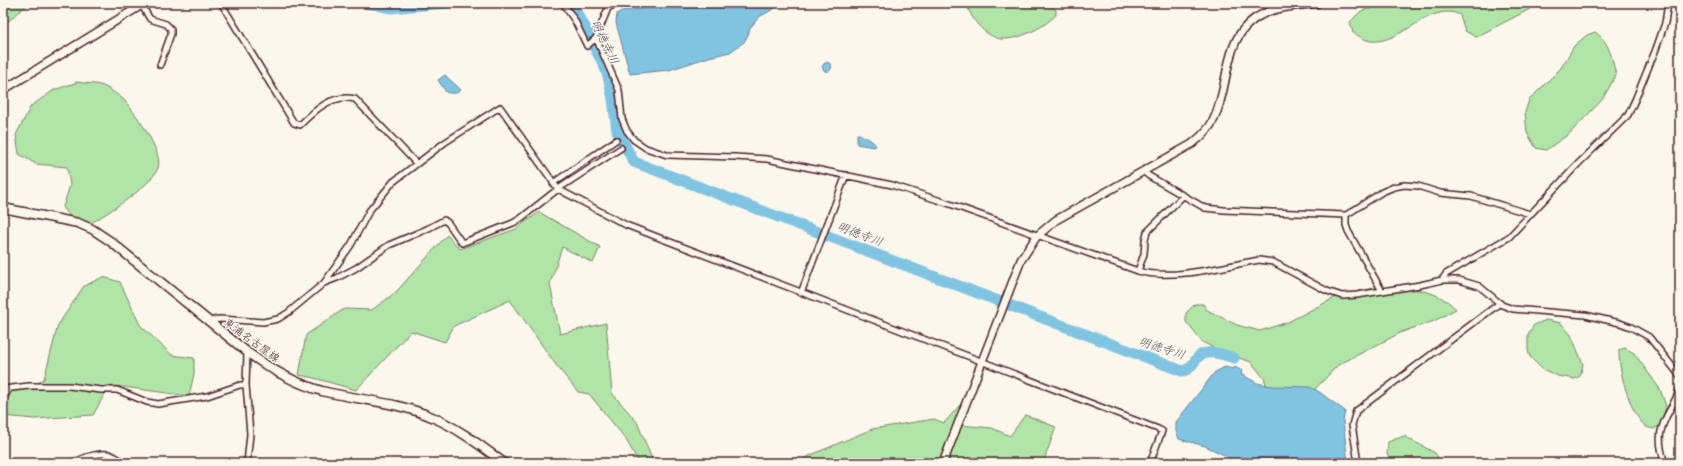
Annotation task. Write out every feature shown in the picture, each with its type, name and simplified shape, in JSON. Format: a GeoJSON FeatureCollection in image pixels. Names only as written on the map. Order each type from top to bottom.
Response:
{"type":"FeatureCollection","features":[{"type":"Feature","properties":{"kind":"main road","name":"東浦名古屋線"},"geometry":{"type":"LineString","coordinates":[[3,208],[78,223],[92,229],[110,241],[247,352],[265,365],[298,383],[321,390],[394,406],[431,417],[453,428],[504,463]]}},
{"type":"Feature","properties":{"kind":"street"},"geometry":{"type":"LineString","coordinates":[[221,3],[294,123],[300,125],[318,108],[338,98],[347,97],[355,99],[416,163]]}},
{"type":"Feature","properties":{"kind":"street"},"geometry":{"type":"LineString","coordinates":[[563,3],[588,45],[595,38],[606,12],[612,5],[618,3]]}},
{"type":"Feature","properties":{"kind":"street"},"geometry":{"type":"LineString","coordinates":[[943,463],[1021,260],[1037,236],[1056,220],[1192,144],[1210,126],[1217,111],[1231,52],[1245,28],[1269,11],[1318,3]]}},
{"type":"Feature","properties":{"kind":"street"},"geometry":{"type":"LineString","coordinates":[[1442,280],[1446,274],[1502,242],[1518,228],[1578,164],[1628,115],[1636,100],[1656,49],[1665,23],[1668,3]]}},
{"type":"Feature","properties":{"kind":"street"},"geometry":{"type":"LineString","coordinates":[[3,90],[142,4],[150,19],[166,24],[171,29],[170,38],[160,65]]}},
{"type":"Feature","properties":{"kind":"street"},"geometry":{"type":"LineString","coordinates":[[595,38],[619,90],[622,119],[627,131],[634,140],[646,148],[667,156],[767,159],[892,185],[1138,271],[1154,275],[1167,275],[1259,260],[1273,262],[1335,294],[1348,296],[1442,280],[1459,280],[1479,286],[1508,308],[1585,315],[1631,327],[1643,333],[1653,342],[1680,376]]}},
{"type":"Feature","properties":{"kind":"street"},"geometry":{"type":"LineString","coordinates":[[211,323],[214,320],[220,319],[263,322],[278,319],[289,312],[324,283],[351,245],[369,211],[393,182],[416,163],[500,107],[558,189],[626,225],[1158,429],[1162,432],[1150,463]]}},
{"type":"Feature","properties":{"kind":"street"},"geometry":{"type":"LineString","coordinates":[[553,184],[616,140]]}},
{"type":"Feature","properties":{"kind":"street"},"geometry":{"type":"LineString","coordinates":[[324,283],[356,268],[389,245],[444,220],[448,223],[462,243],[513,223],[558,189],[621,148]]}},
{"type":"Feature","properties":{"kind":"street"},"geometry":{"type":"LineString","coordinates":[[1144,172],[1205,208],[1285,214],[1346,215],[1382,192],[1394,186],[1404,185],[1418,186],[1440,193],[1471,196],[1530,214]]}},
{"type":"Feature","properties":{"kind":"street"},"geometry":{"type":"LineString","coordinates":[[801,293],[846,175]]}},
{"type":"Feature","properties":{"kind":"street"},"geometry":{"type":"LineString","coordinates":[[1138,271],[1144,254],[1147,232],[1183,196]]}},
{"type":"Feature","properties":{"kind":"street"},"geometry":{"type":"LineString","coordinates":[[1346,215],[1346,225],[1348,231],[1382,291]]}},
{"type":"Feature","properties":{"kind":"street"},"geometry":{"type":"LineString","coordinates":[[1358,463],[1352,425],[1356,411],[1500,303]]}},
{"type":"Feature","properties":{"kind":"street"},"geometry":{"type":"LineString","coordinates":[[247,352],[246,385],[250,434],[247,463]]}},
{"type":"Feature","properties":{"kind":"street"},"geometry":{"type":"LineString","coordinates":[[3,399],[6,389],[29,386],[69,386],[117,390],[147,402],[158,404],[208,396],[240,385],[246,385]]}},
{"type":"Feature","properties":{"kind":"street"},"geometry":{"type":"LineString","coordinates":[[1665,463],[1661,448],[1660,432],[1666,416],[1680,389]]}},
{"type":"Feature","properties":{"kind":"street"},"geometry":{"type":"LineString","coordinates":[[71,463],[83,458],[102,454],[113,456],[125,463]]}},
{"type":"Feature","properties":{"kind":"green space"},"geometry":{"type":"Polygon","coordinates":[[[3,3],[29,3],[3,26],[3,3]]]}},
{"type":"Feature","properties":{"kind":"green space"},"geometry":{"type":"Polygon","coordinates":[[[969,3],[1032,3],[1053,7],[1056,10],[1056,15],[1038,29],[1015,38],[1000,39],[987,33],[977,24],[967,6],[969,3]]]}},
{"type":"Feature","properties":{"kind":"green space"},"geometry":{"type":"Polygon","coordinates":[[[1390,3],[1536,3],[1532,8],[1476,37],[1465,31],[1460,15],[1449,12],[1438,13],[1393,37],[1382,40],[1370,41],[1353,33],[1350,22],[1361,11],[1390,3]]]}},
{"type":"Feature","properties":{"kind":"green space"},"geometry":{"type":"Polygon","coordinates":[[[1595,32],[1607,46],[1612,57],[1616,75],[1602,100],[1569,134],[1546,150],[1536,148],[1527,133],[1525,112],[1529,100],[1561,68],[1574,46],[1587,35],[1595,32]]]}},
{"type":"Feature","properties":{"kind":"green space"},"geometry":{"type":"Polygon","coordinates":[[[78,82],[102,86],[123,99],[147,132],[157,152],[159,161],[158,168],[154,176],[147,184],[128,199],[90,224],[72,219],[63,207],[70,185],[67,167],[36,164],[19,154],[16,135],[31,106],[54,90],[78,82]]]}},
{"type":"Feature","properties":{"kind":"green space"},"geometry":{"type":"Polygon","coordinates":[[[539,212],[600,247],[593,263],[562,247],[550,284],[560,334],[606,323],[612,393],[637,422],[652,459],[649,463],[642,463],[638,461],[625,438],[589,394],[578,392],[556,365],[510,300],[454,326],[445,342],[411,331],[356,390],[299,375],[306,335],[344,309],[372,310],[396,292],[447,235],[460,249],[516,229],[539,212]]]}},
{"type":"Feature","properties":{"kind":"green space"},"geometry":{"type":"Polygon","coordinates":[[[103,277],[120,282],[140,325],[172,355],[194,358],[194,374],[189,396],[116,386],[107,390],[93,415],[34,419],[3,416],[3,385],[28,389],[44,379],[58,325],[84,286],[103,277]]]}},
{"type":"Feature","properties":{"kind":"green space"},"geometry":{"type":"Polygon","coordinates":[[[1374,288],[1396,288],[1428,292],[1447,301],[1456,309],[1434,321],[1402,332],[1338,365],[1315,389],[1296,401],[1271,400],[1264,378],[1251,362],[1227,354],[1202,342],[1186,322],[1186,313],[1195,304],[1203,304],[1207,310],[1237,325],[1260,331],[1288,322],[1340,295],[1374,288]]]}},
{"type":"Feature","properties":{"kind":"green space"},"geometry":{"type":"Polygon","coordinates":[[[1546,320],[1561,323],[1571,335],[1583,364],[1580,376],[1575,379],[1558,376],[1542,369],[1530,357],[1528,351],[1528,334],[1534,325],[1546,320]]]}},
{"type":"Feature","properties":{"kind":"green space"},"geometry":{"type":"Polygon","coordinates":[[[1625,348],[1634,353],[1660,389],[1666,406],[1661,424],[1654,429],[1646,427],[1640,420],[1634,411],[1626,390],[1619,358],[1619,350],[1625,348]]]}},
{"type":"Feature","properties":{"kind":"green space"},"geometry":{"type":"Polygon","coordinates":[[[968,396],[960,425],[992,428],[1010,436],[1025,415],[1056,427],[1043,463],[797,463],[811,455],[872,429],[934,419],[944,423],[968,396]]]}},
{"type":"Feature","properties":{"kind":"green space"},"geometry":{"type":"Polygon","coordinates":[[[1404,436],[1435,453],[1442,463],[1391,463],[1387,454],[1388,442],[1404,436]]]}},
{"type":"Feature","properties":{"kind":"water"},"geometry":{"type":"Polygon","coordinates":[[[700,3],[780,3],[777,7],[759,17],[750,28],[744,42],[730,52],[669,70],[630,74],[616,23],[617,14],[621,11],[700,3]]]}},
{"type":"Feature","properties":{"kind":"water"},"geometry":{"type":"Polygon","coordinates":[[[827,62],[832,67],[827,72],[822,67],[827,62]]]}},
{"type":"Feature","properties":{"kind":"water"},"geometry":{"type":"Polygon","coordinates":[[[445,75],[461,90],[454,93],[446,92],[438,80],[445,75]]]}},
{"type":"Feature","properties":{"kind":"water"},"geometry":{"type":"Polygon","coordinates":[[[857,134],[869,139],[876,146],[873,147],[857,144],[857,134]]]}},
{"type":"Feature","properties":{"kind":"water"},"geometry":{"type":"Polygon","coordinates":[[[1225,367],[1233,369],[1235,367],[1242,371],[1241,374],[1257,383],[1272,386],[1309,387],[1318,391],[1345,411],[1343,421],[1348,463],[1241,463],[1205,446],[1179,439],[1176,431],[1176,422],[1215,372],[1225,367]]]}},
{"type":"Feature","properties":{"kind":"waterway","name":"明徳寺川"},"geometry":{"type":"LineString","coordinates":[[367,3],[390,8],[447,3]]}},
{"type":"Feature","properties":{"kind":"waterway","name":"明徳寺川"},"geometry":{"type":"LineString","coordinates":[[571,3],[592,39],[594,47],[603,63],[608,76],[613,99],[617,131],[634,162],[1182,371],[1192,366],[1202,354],[1216,353],[1234,358]]}}]}
